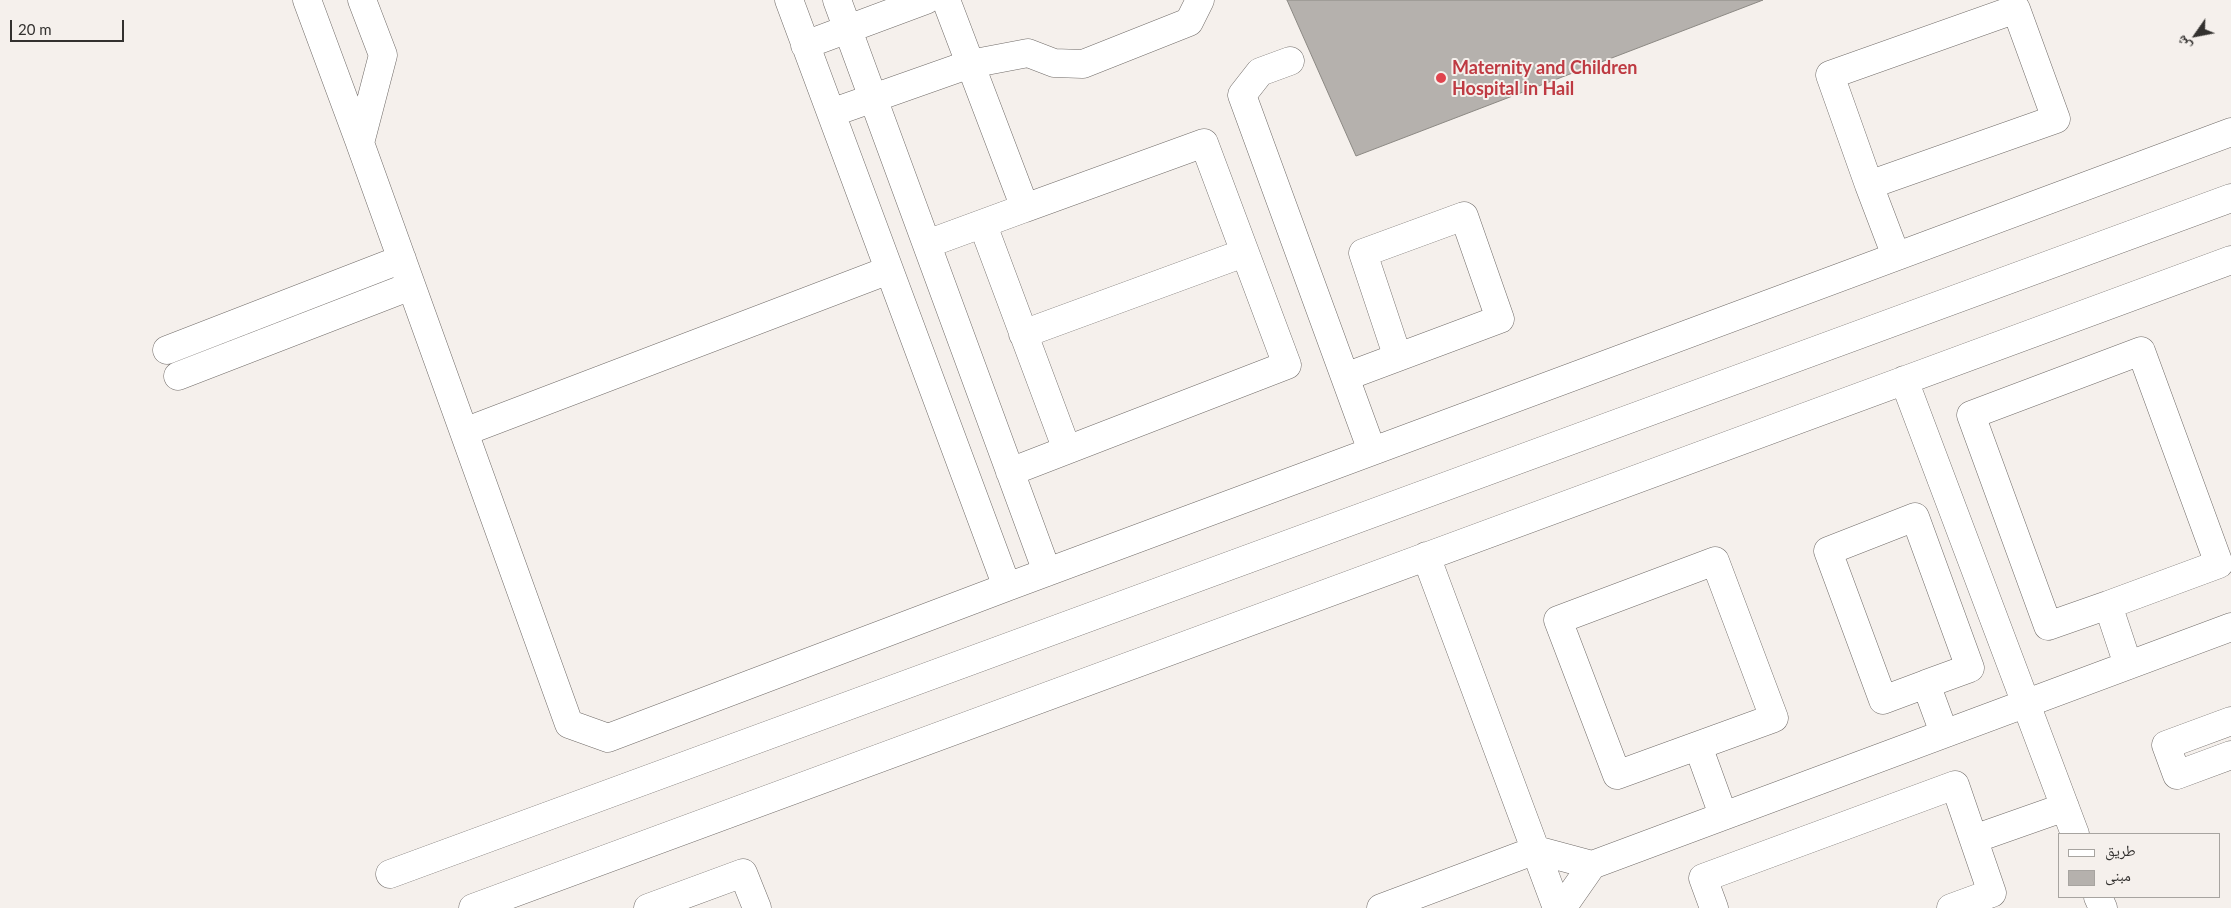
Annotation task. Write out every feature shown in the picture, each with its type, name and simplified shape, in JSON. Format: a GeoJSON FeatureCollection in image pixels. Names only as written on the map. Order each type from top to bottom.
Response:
{"type":"FeatureCollection","features":[{"type":"Feature","properties":{"kind":"street"},"geometry":{"type":"LineString","coordinates":[[307,0],[360,142],[569,724],[608,738],[1047,572],[2231,132]]}},
{"type":"Feature","properties":{"kind":"street"},"geometry":{"type":"LineString","coordinates":[[360,142],[383,55],[362,0]]}},
{"type":"Feature","properties":{"kind":"street"},"geometry":{"type":"LineString","coordinates":[[788,0],[832,113],[1007,587]]}},
{"type":"Feature","properties":{"kind":"street"},"geometry":{"type":"LineString","coordinates":[[837,0],[1047,572]]}},
{"type":"Feature","properties":{"kind":"street"},"geometry":{"type":"LineString","coordinates":[[805,45],[926,0]]}},
{"type":"Feature","properties":{"kind":"street"},"geometry":{"type":"LineString","coordinates":[[946,0],[1025,208]]}},
{"type":"Feature","properties":{"kind":"street"},"geometry":{"type":"LineString","coordinates":[[832,113],[970,64],[1028,53],[1054,62],[1083,64],[1189,22],[1200,0]]}},
{"type":"Feature","properties":{"kind":"street"},"geometry":{"type":"LineString","coordinates":[[1869,185],[2056,119],[2016,9],[1830,75],[1869,185],[1896,256]]}},
{"type":"Feature","properties":{"kind":"street"},"geometry":{"type":"LineString","coordinates":[[1290,61],[1260,72],[1242,95],[1372,451]]}},
{"type":"Feature","properties":{"kind":"street"},"geometry":{"type":"LineString","coordinates":[[927,244],[1204,143],[1286,366],[1010,472]]}},
{"type":"Feature","properties":{"kind":"street"},"geometry":{"type":"LineString","coordinates":[[390,874],[2231,198]]}},
{"type":"Feature","properties":{"kind":"street"},"geometry":{"type":"LineString","coordinates":[[1345,377],[1500,319],[1464,216],[1363,253],[1397,355]]}},
{"type":"Feature","properties":{"kind":"street"},"geometry":{"type":"LineString","coordinates":[[983,225],[1067,450]]}},
{"type":"Feature","properties":{"kind":"street"},"geometry":{"type":"LineString","coordinates":[[1023,334],[1244,254]]}},
{"type":"Feature","properties":{"kind":"street"},"geometry":{"type":"LineString","coordinates":[[167,350],[402,259]]}},
{"type":"Feature","properties":{"kind":"street"},"geometry":{"type":"LineString","coordinates":[[473,908],[2231,260]]}},
{"type":"Feature","properties":{"kind":"street"},"geometry":{"type":"LineString","coordinates":[[464,432],[889,270]]}},
{"type":"Feature","properties":{"kind":"street"},"geometry":{"type":"LineString","coordinates":[[178,376],[411,286]]}},
{"type":"Feature","properties":{"kind":"street"},"geometry":{"type":"LineString","coordinates":[[2141,351],[2219,564],[2108,604],[2048,626],[1971,414],[2141,351]]}},
{"type":"Feature","properties":{"kind":"street"},"geometry":{"type":"LineString","coordinates":[[1904,380],[2075,833]]}},
{"type":"Feature","properties":{"kind":"street"},"geometry":{"type":"LineString","coordinates":[[1915,518],[1970,668],[1926,684],[1883,700],[1828,551],[1915,518]]}},
{"type":"Feature","properties":{"kind":"street"},"geometry":{"type":"LineString","coordinates":[[1426,556],[1557,908]]}},
{"type":"Feature","properties":{"kind":"street"},"geometry":{"type":"LineString","coordinates":[[1715,561],[1774,718],[1698,746],[1617,775],[1558,620],[1715,561]]}},
{"type":"Feature","properties":{"kind":"street"},"geometry":{"type":"LineString","coordinates":[[2108,604],[2128,665]]}},
{"type":"Feature","properties":{"kind":"street"},"geometry":{"type":"LineString","coordinates":[[1562,908],[1592,865],[2231,627]]}},
{"type":"Feature","properties":{"kind":"street"},"geometry":{"type":"LineString","coordinates":[[1926,684],[1944,734]]}},
{"type":"Feature","properties":{"kind":"street"},"geometry":{"type":"LineString","coordinates":[[2231,721],[2166,745],[2177,776],[2231,755]]}},
{"type":"Feature","properties":{"kind":"street"},"geometry":{"type":"LineString","coordinates":[[1698,746],[1723,815]]}},
{"type":"Feature","properties":{"kind":"street"},"geometry":{"type":"LineString","coordinates":[[1714,908],[1703,878],[1955,785],[1992,892],[1951,908]]}},
{"type":"Feature","properties":{"kind":"street"},"geometry":{"type":"LineString","coordinates":[[1974,839],[2065,807]]}},
{"type":"Feature","properties":{"kind":"street"},"geometry":{"type":"LineString","coordinates":[[1380,908],[1536,850],[1592,865]]}},
{"type":"Feature","properties":{"kind":"street"},"geometry":{"type":"LineString","coordinates":[[648,908],[743,873],[756,908]]}},
{"type":"Feature","properties":{"kind":"building","name":"Maternity and Children Hospital in Hail"},"geometry":{"type":"Polygon","coordinates":[[[1287,0],[1763,0],[1356,156],[1287,0]]]}},
{"type":"Feature","properties":{"kind":"place","name":"Maternity and Children Hospital in Hail"},"geometry":{"type":"Point","coordinates":[1441,78]}}]}
